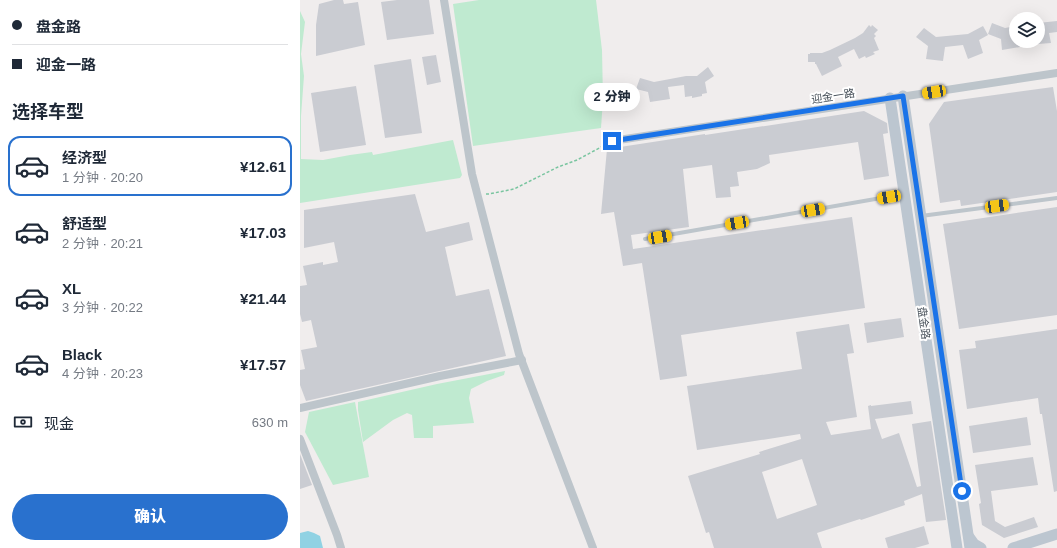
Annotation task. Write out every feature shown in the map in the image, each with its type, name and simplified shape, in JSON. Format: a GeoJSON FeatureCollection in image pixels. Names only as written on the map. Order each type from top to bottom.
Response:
{"type":"FeatureCollection","features":[{"type":"Feature","properties":{"kind":"street"},"geometry":{"type":"LineString","coordinates":[[444,0],[472,174],[522,360],[593,548]]}},
{"type":"Feature","properties":{"kind":"street","name":"迎金一路"},"geometry":{"type":"LineString","coordinates":[[612,141],[1057,72]]}},
{"type":"Feature","properties":{"kind":"street","name":"盘金路"},"geometry":{"type":"LineString","coordinates":[[903,96],[969,542]]}},
{"type":"Feature","properties":{"kind":"street","name":"盘金路"},"geometry":{"type":"LineString","coordinates":[[890,98],[956,546]]}},
{"type":"Feature","properties":{"kind":"street"},"geometry":{"type":"LineString","coordinates":[[300,408],[440,376],[522,360]]}},
{"type":"Feature","properties":{"kind":"street"},"geometry":{"type":"LineString","coordinates":[[300,439],[341,548]]}},
{"type":"Feature","properties":{"kind":"street"},"geometry":{"type":"LineString","coordinates":[[1014,548],[1057,534]]}},
{"type":"Feature","properties":{"kind":"street"},"geometry":{"type":"LineString","coordinates":[[969,542],[981,548]]}},
{"type":"Feature","properties":{"kind":"lane"},"geometry":{"type":"LineString","coordinates":[[645,239],[904,194]]}},
{"type":"Feature","properties":{"kind":"lane"},"geometry":{"type":"LineString","coordinates":[[921,216],[1057,198]]}},
{"type":"Feature","properties":{"kind":"path"},"geometry":{"type":"LineString","coordinates":[[477,193],[489,194],[514,189],[558,167],[577,160],[612,141]]}},
{"type":"Feature","properties":{"kind":"green space"},"geometry":{"type":"Polygon","coordinates":[[[479,0],[596,0],[602,50],[603,99],[601,128],[473,146],[453,4],[479,0]]]}},
{"type":"Feature","properties":{"kind":"green space"},"geometry":{"type":"Polygon","coordinates":[[[300,11],[305,22],[301,54],[304,76],[301,116],[301,159],[323,160],[372,152],[373,155],[453,140],[462,175],[460,178],[300,203],[300,11]]]}},
{"type":"Feature","properties":{"kind":"green space"},"geometry":{"type":"Polygon","coordinates":[[[505,371],[504,375],[471,389],[469,398],[474,423],[433,426],[433,438],[414,438],[412,415],[407,413],[393,420],[363,442],[358,402],[437,384],[505,371]]]}},
{"type":"Feature","properties":{"kind":"green space"},"geometry":{"type":"Polygon","coordinates":[[[355,402],[369,477],[333,485],[305,432],[309,412],[355,402]]]}},
{"type":"Feature","properties":{"kind":"water"},"geometry":{"type":"Polygon","coordinates":[[[308,531],[320,536],[323,548],[300,548],[300,533],[308,531]]]}},
{"type":"Feature","properties":{"kind":"building"},"geometry":{"type":"Polygon","coordinates":[[[334,0],[343,0],[344,4],[358,2],[365,45],[316,56],[316,25],[319,4],[334,0]]]}},
{"type":"Feature","properties":{"kind":"building"},"geometry":{"type":"Polygon","coordinates":[[[397,0],[429,0],[434,34],[387,40],[381,2],[397,0]]]}},
{"type":"Feature","properties":{"kind":"building"},"geometry":{"type":"Polygon","coordinates":[[[1057,21],[1057,32],[1049,33],[1051,43],[1045,43],[1045,22],[1057,21]]]}},
{"type":"Feature","properties":{"kind":"building"},"geometry":{"type":"Polygon","coordinates":[[[992,23],[1005,28],[1009,27],[1009,48],[1014,48],[1002,50],[1001,39],[988,34],[992,23]]]}},
{"type":"Feature","properties":{"kind":"building"},"geometry":{"type":"Polygon","coordinates":[[[869,25],[871,27],[872,25],[878,30],[874,34],[876,36],[874,38],[879,50],[873,52],[875,54],[859,59],[854,49],[838,57],[842,66],[822,76],[815,62],[808,62],[808,54],[822,53],[830,50],[863,33],[869,25]]]}},
{"type":"Feature","properties":{"kind":"building"},"geometry":{"type":"Polygon","coordinates":[[[983,26],[988,35],[979,40],[983,53],[968,59],[963,45],[945,47],[943,61],[926,59],[928,46],[916,37],[924,28],[936,37],[968,34],[983,26]]]}},
{"type":"Feature","properties":{"kind":"building"},"geometry":{"type":"Polygon","coordinates":[[[436,55],[441,82],[427,85],[422,57],[436,55]]]}},
{"type":"Feature","properties":{"kind":"building"},"geometry":{"type":"Polygon","coordinates":[[[411,59],[422,133],[385,138],[374,65],[411,59]]]}},
{"type":"Feature","properties":{"kind":"building"},"geometry":{"type":"Polygon","coordinates":[[[708,67],[714,76],[705,82],[707,93],[702,94],[702,96],[692,98],[692,96],[685,97],[684,85],[668,87],[670,99],[650,102],[648,92],[636,89],[640,78],[654,82],[686,76],[697,76],[708,67]]]}},
{"type":"Feature","properties":{"kind":"building"},"geometry":{"type":"Polygon","coordinates":[[[356,86],[366,145],[320,152],[311,93],[356,86]]]}},
{"type":"Feature","properties":{"kind":"building"},"geometry":{"type":"Polygon","coordinates":[[[1053,87],[1057,111],[1057,192],[961,206],[960,200],[940,203],[929,124],[944,102],[1053,87]]]}},
{"type":"Feature","properties":{"kind":"building"},"geometry":{"type":"Polygon","coordinates":[[[864,111],[887,123],[888,133],[883,134],[889,176],[864,180],[858,142],[769,155],[770,163],[757,169],[737,172],[739,186],[730,187],[731,197],[716,198],[712,165],[683,169],[689,227],[631,235],[633,249],[852,217],[865,308],[681,335],[687,376],[660,380],[642,263],[623,266],[614,212],[601,214],[607,149],[864,111]]]}},
{"type":"Feature","properties":{"kind":"building"},"geometry":{"type":"Polygon","coordinates":[[[415,194],[426,232],[469,222],[473,240],[445,247],[456,296],[489,289],[506,356],[306,401],[300,385],[300,370],[305,369],[301,350],[317,347],[311,320],[302,322],[300,314],[300,286],[307,285],[303,266],[323,262],[323,265],[338,262],[334,242],[304,248],[304,210],[415,194]]]}},
{"type":"Feature","properties":{"kind":"building"},"geometry":{"type":"Polygon","coordinates":[[[1057,207],[1057,315],[959,329],[943,224],[1057,207]]]}},
{"type":"Feature","properties":{"kind":"building"},"geometry":{"type":"Polygon","coordinates":[[[901,318],[904,337],[867,343],[864,323],[901,318]]]}},
{"type":"Feature","properties":{"kind":"building"},"geometry":{"type":"Polygon","coordinates":[[[849,324],[854,353],[847,354],[857,417],[826,422],[831,435],[871,429],[868,406],[911,401],[913,414],[875,419],[882,439],[899,433],[917,487],[921,486],[912,424],[931,421],[946,520],[926,522],[922,494],[904,501],[905,505],[817,533],[822,548],[714,548],[709,532],[706,533],[688,476],[760,454],[759,452],[801,439],[800,434],[697,450],[687,386],[802,369],[796,332],[849,324]],[[802,459],[762,472],[777,519],[817,505],[802,459]]]}},
{"type":"Feature","properties":{"kind":"building"},"geometry":{"type":"Polygon","coordinates":[[[1057,329],[1057,491],[1054,492],[1042,414],[1040,414],[1038,398],[967,409],[959,350],[976,348],[975,341],[1057,329]]]}},
{"type":"Feature","properties":{"kind":"building"},"geometry":{"type":"Polygon","coordinates":[[[1027,417],[1031,445],[973,453],[969,426],[1027,417]]]}},
{"type":"Feature","properties":{"kind":"building"},"geometry":{"type":"Polygon","coordinates":[[[300,454],[312,485],[300,489],[300,454]]]}},
{"type":"Feature","properties":{"kind":"building"},"geometry":{"type":"Polygon","coordinates":[[[1033,457],[1038,485],[991,491],[995,521],[1005,527],[1034,517],[1038,527],[1004,538],[982,525],[979,504],[981,503],[975,465],[1033,457]]]}},
{"type":"Feature","properties":{"kind":"building"},"geometry":{"type":"Polygon","coordinates":[[[924,526],[929,544],[915,548],[888,548],[885,538],[924,526]]]}},
{"type":"Feature","properties":{"kind":"route"},"geometry":{"type":"LineString","coordinates":[[612,141],[903,96],[962,491]]}}]}
